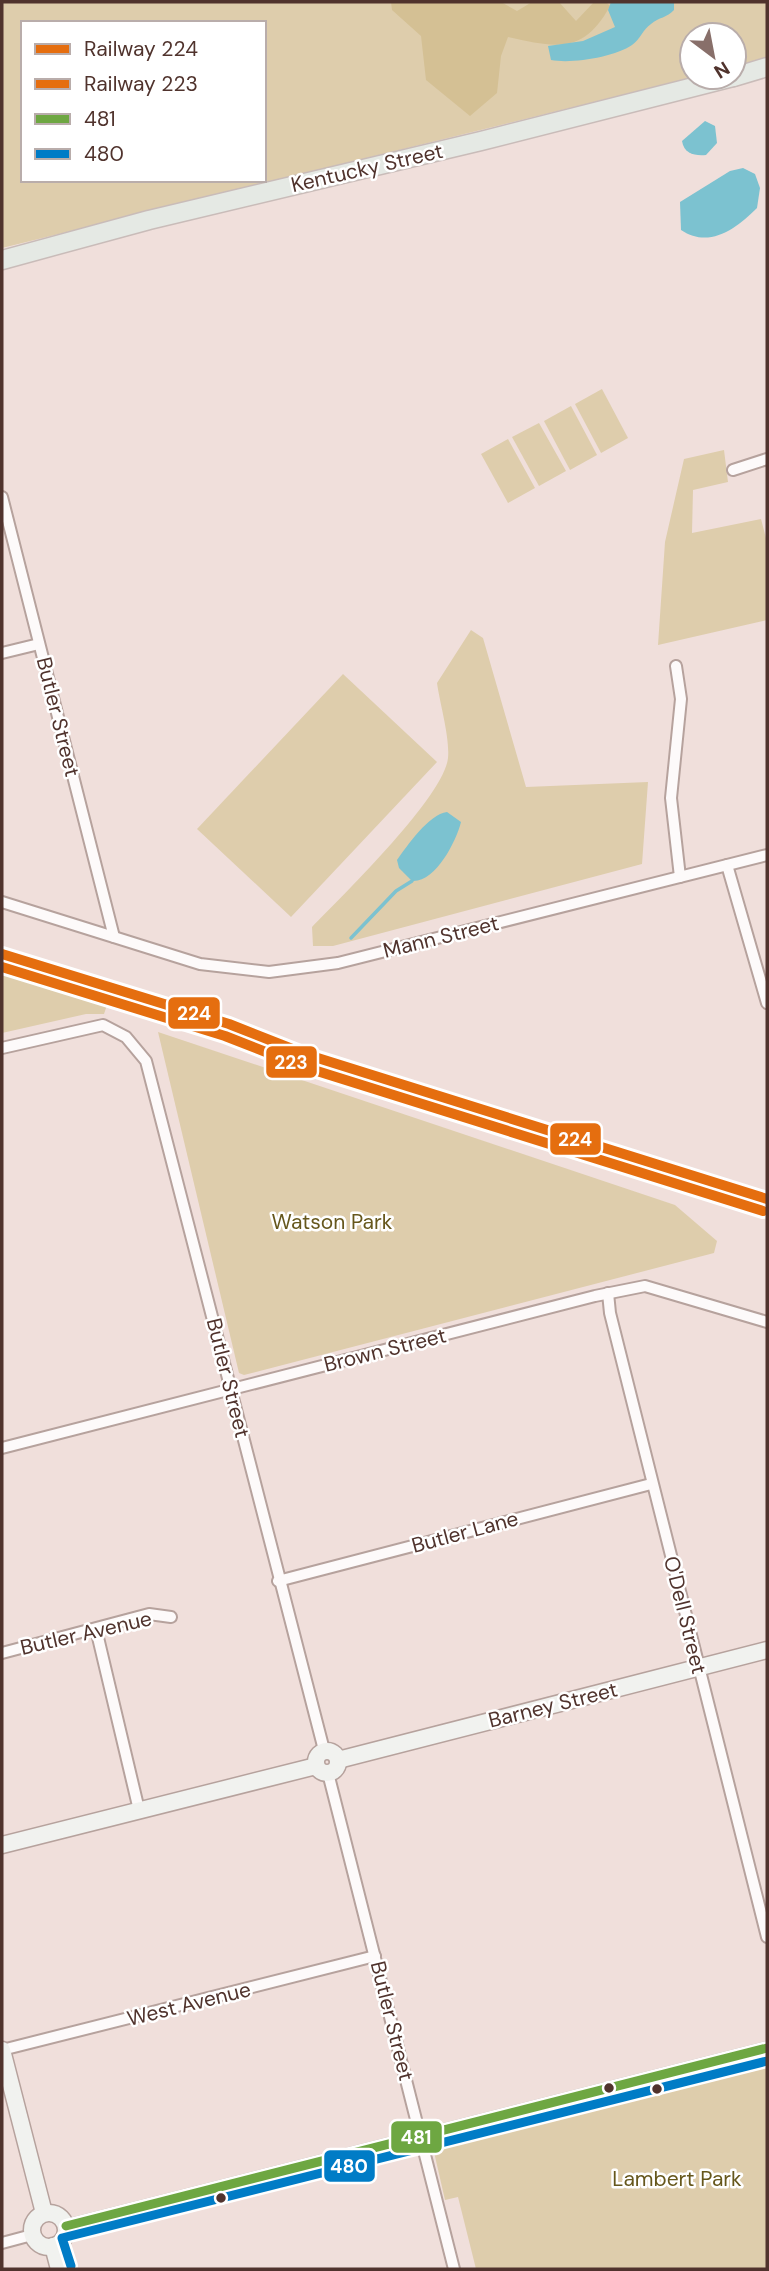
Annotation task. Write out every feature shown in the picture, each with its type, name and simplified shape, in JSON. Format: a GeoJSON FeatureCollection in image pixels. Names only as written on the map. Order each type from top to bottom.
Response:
{"type":"FeatureCollection","features":[{"type":"Feature","properties":{"kind":"main road","name":"Kentucky Street"},"geometry":{"type":"LineString","coordinates":[[748,73],[767,67]]}},
{"type":"Feature","properties":{"kind":"main road","name":"Kentucky Street"},"geometry":{"type":"LineString","coordinates":[[2,260],[149,220],[679,91]]}},
{"type":"Feature","properties":{"kind":"street"},"geometry":{"type":"LineString","coordinates":[[733,470],[767,459]]}},
{"type":"Feature","properties":{"kind":"street","name":"Butler Street"},"geometry":{"type":"LineString","coordinates":[[2,497],[114,937]]}},
{"type":"Feature","properties":{"kind":"street"},"geometry":{"type":"LineString","coordinates":[[2,653],[39,644]]}},
{"type":"Feature","properties":{"kind":"street"},"geometry":{"type":"LineString","coordinates":[[676,666],[681,699],[671,798],[680,877]]}},
{"type":"Feature","properties":{"kind":"street","name":"Mann Street"},"geometry":{"type":"LineString","coordinates":[[2,902],[200,964],[269,972],[338,963],[767,855]]}},
{"type":"Feature","properties":{"kind":"street"},"geometry":{"type":"LineString","coordinates":[[727,865],[767,1003]]}},
{"type":"Feature","properties":{"kind":"street","name":"Butler Street"},"geometry":{"type":"LineString","coordinates":[[2,1048],[103,1025],[126,1037],[146,1061],[232,1390],[278,1581],[324,1750]]}},
{"type":"Feature","properties":{"kind":"street","name":"Brown Street"},"geometry":{"type":"LineString","coordinates":[[2,1448],[608,1293],[645,1286],[767,1322]]}},
{"type":"Feature","properties":{"kind":"street","name":"O'Dell Street"},"geometry":{"type":"LineString","coordinates":[[608,1293],[610,1313],[651,1484],[767,1937]]}},
{"type":"Feature","properties":{"kind":"street","name":"Butler Lane"},"geometry":{"type":"LineString","coordinates":[[278,1581],[651,1484]]}},
{"type":"Feature","properties":{"kind":"street","name":"Butler Avenue"},"geometry":{"type":"LineString","coordinates":[[2,1653],[149,1614],[171,1617]]}},
{"type":"Feature","properties":{"kind":"street"},"geometry":{"type":"LineString","coordinates":[[96,1629],[139,1810]]}},
{"type":"Feature","properties":{"kind":"street","name":"Barney Street"},"geometry":{"type":"LineString","coordinates":[[338,1760],[767,1650]]}},
{"type":"Feature","properties":{"kind":"street"},"geometry":{"type":"LineString","coordinates":[[2,1845],[139,1810],[322,1770],[334,1771],[338,1760],[335,1754],[324,1750],[316,1757],[322,1770]]}},
{"type":"Feature","properties":{"kind":"street","name":"Butler Street"},"geometry":{"type":"LineString","coordinates":[[322,1770],[375,1956],[454,2269]]}},
{"type":"Feature","properties":{"kind":"street"},"geometry":{"type":"LineString","coordinates":[[755,1890],[767,1881]]}},
{"type":"Feature","properties":{"kind":"street","name":"West Avenue"},"geometry":{"type":"LineString","coordinates":[[2,2050],[375,1956]]}},
{"type":"Feature","properties":{"kind":"street"},"geometry":{"type":"LineString","coordinates":[[65,2226],[767,2048]]}},
{"type":"Feature","properties":{"kind":"street"},"geometry":{"type":"LineString","coordinates":[[2,2050],[44,2213]]}},
{"type":"Feature","properties":{"kind":"street"},"geometry":{"type":"LineString","coordinates":[[44,2213],[57,2215],[65,2226],[63,2239],[53,2246],[38,2243],[32,2235],[33,2222],[44,2213]]}},
{"type":"Feature","properties":{"kind":"street"},"geometry":{"type":"LineString","coordinates":[[2,2243],[32,2235]]}},
{"type":"Feature","properties":{"kind":"street"},"geometry":{"type":"LineString","coordinates":[[53,2246],[59,2269]]}},
{"type":"Feature","properties":{"kind":"green space"},"geometry":{"type":"Polygon","coordinates":[[[2,2],[767,2],[767,59],[748,64],[748,21],[678,21],[678,81],[2,248],[2,2]]]}},
{"type":"Feature","properties":{"kind":"green space"},"geometry":{"type":"Polygon","coordinates":[[[602,389],[628,438],[601,453],[575,404],[602,389]]]}},
{"type":"Feature","properties":{"kind":"green space"},"geometry":{"type":"Polygon","coordinates":[[[571,406],[597,455],[570,470],[544,421],[571,406]]]}},
{"type":"Feature","properties":{"kind":"green space"},"geometry":{"type":"Polygon","coordinates":[[[539,423],[566,471],[539,486],[512,437],[539,423]]]}},
{"type":"Feature","properties":{"kind":"green space"},"geometry":{"type":"Polygon","coordinates":[[[508,439],[535,488],[508,503],[481,454],[508,439]]]}},
{"type":"Feature","properties":{"kind":"green space"},"geometry":{"type":"Polygon","coordinates":[[[724,450],[728,482],[693,490],[692,533],[761,519],[767,542],[767,620],[658,645],[665,542],[684,459],[724,450]]]}},
{"type":"Feature","properties":{"kind":"green space"},"geometry":{"type":"Polygon","coordinates":[[[471,630],[483,638],[526,787],[648,782],[642,864],[333,946],[313,946],[312,927],[390,846],[442,775],[448,750],[437,683],[471,630]]]}},
{"type":"Feature","properties":{"kind":"green space"},"geometry":{"type":"Polygon","coordinates":[[[343,674],[437,762],[291,917],[197,829],[343,674]]]}},
{"type":"Feature","properties":{"kind":"green space"},"geometry":{"type":"Polygon","coordinates":[[[2,962],[61,981],[108,1002],[104,1014],[86,1014],[2,1033],[2,962]]]}},
{"type":"Feature","properties":{"kind":"green space","name":"Watson Park"},"geometry":{"type":"Polygon","coordinates":[[[158,1032],[675,1205],[717,1241],[714,1253],[244,1375],[239,1373],[158,1032]]]}},
{"type":"Feature","properties":{"kind":"green space","name":"Lambert Park"},"geometry":{"type":"Polygon","coordinates":[[[767,2066],[767,2269],[476,2269],[458,2197],[445,2200],[434,2152],[440,2143],[463,2132],[472,2140],[627,2101],[620,2092],[661,2082],[668,2090],[767,2066]]]}},
{"type":"Feature","properties":{"kind":"shaded area"},"geometry":{"type":"Polygon","coordinates":[[[391,2],[501,2],[517,11],[532,2],[559,2],[576,21],[594,2],[606,2],[610,6],[590,33],[568,44],[541,44],[508,37],[501,56],[497,93],[470,116],[426,80],[421,36],[392,10],[391,2]]]}},
{"type":"Feature","properties":{"kind":"water"},"geometry":{"type":"Polygon","coordinates":[[[611,2],[674,2],[674,10],[648,26],[635,43],[615,53],[570,61],[551,60],[548,46],[583,41],[615,27],[608,10],[611,2]]]}},
{"type":"Feature","properties":{"kind":"water"},"geometry":{"type":"Polygon","coordinates":[[[705,121],[715,126],[717,143],[706,155],[691,153],[685,149],[682,141],[705,121]]]}},
{"type":"Feature","properties":{"kind":"water"},"geometry":{"type":"Polygon","coordinates":[[[743,168],[755,174],[760,188],[757,208],[731,229],[712,237],[702,238],[681,230],[680,202],[730,171],[743,168]]]}},
{"type":"Feature","properties":{"kind":"water"},"geometry":{"type":"Polygon","coordinates":[[[447,812],[461,822],[454,840],[443,860],[429,875],[412,881],[399,868],[397,860],[426,824],[447,812]]]}},
{"type":"Feature","properties":{"kind":"waterway"},"geometry":{"type":"LineString","coordinates":[[351,938],[396,891],[412,881]]}},
{"type":"Feature","properties":{"kind":"railway"},"geometry":{"type":"LineString","coordinates":[[229,1024],[767,1193]]}},
{"type":"Feature","properties":{"kind":"rail line","name":"224"},"geometry":{"type":"LineString","coordinates":[[2,954],[229,1024],[305,1054],[767,1199]]}},
{"type":"Feature","properties":{"kind":"rail line","name":"223"},"geometry":{"type":"LineString","coordinates":[[2,967],[225,1036],[301,1066],[763,1211]]}},
{"type":"Feature","properties":{"kind":"transit line","name":"481"},"geometry":{"type":"LineString","coordinates":[[66,2226],[767,2048]]}},
{"type":"Feature","properties":{"kind":"transit line","name":"480"},"geometry":{"type":"LineString","coordinates":[[71,2266],[62,2238],[767,2061]]}}]}
